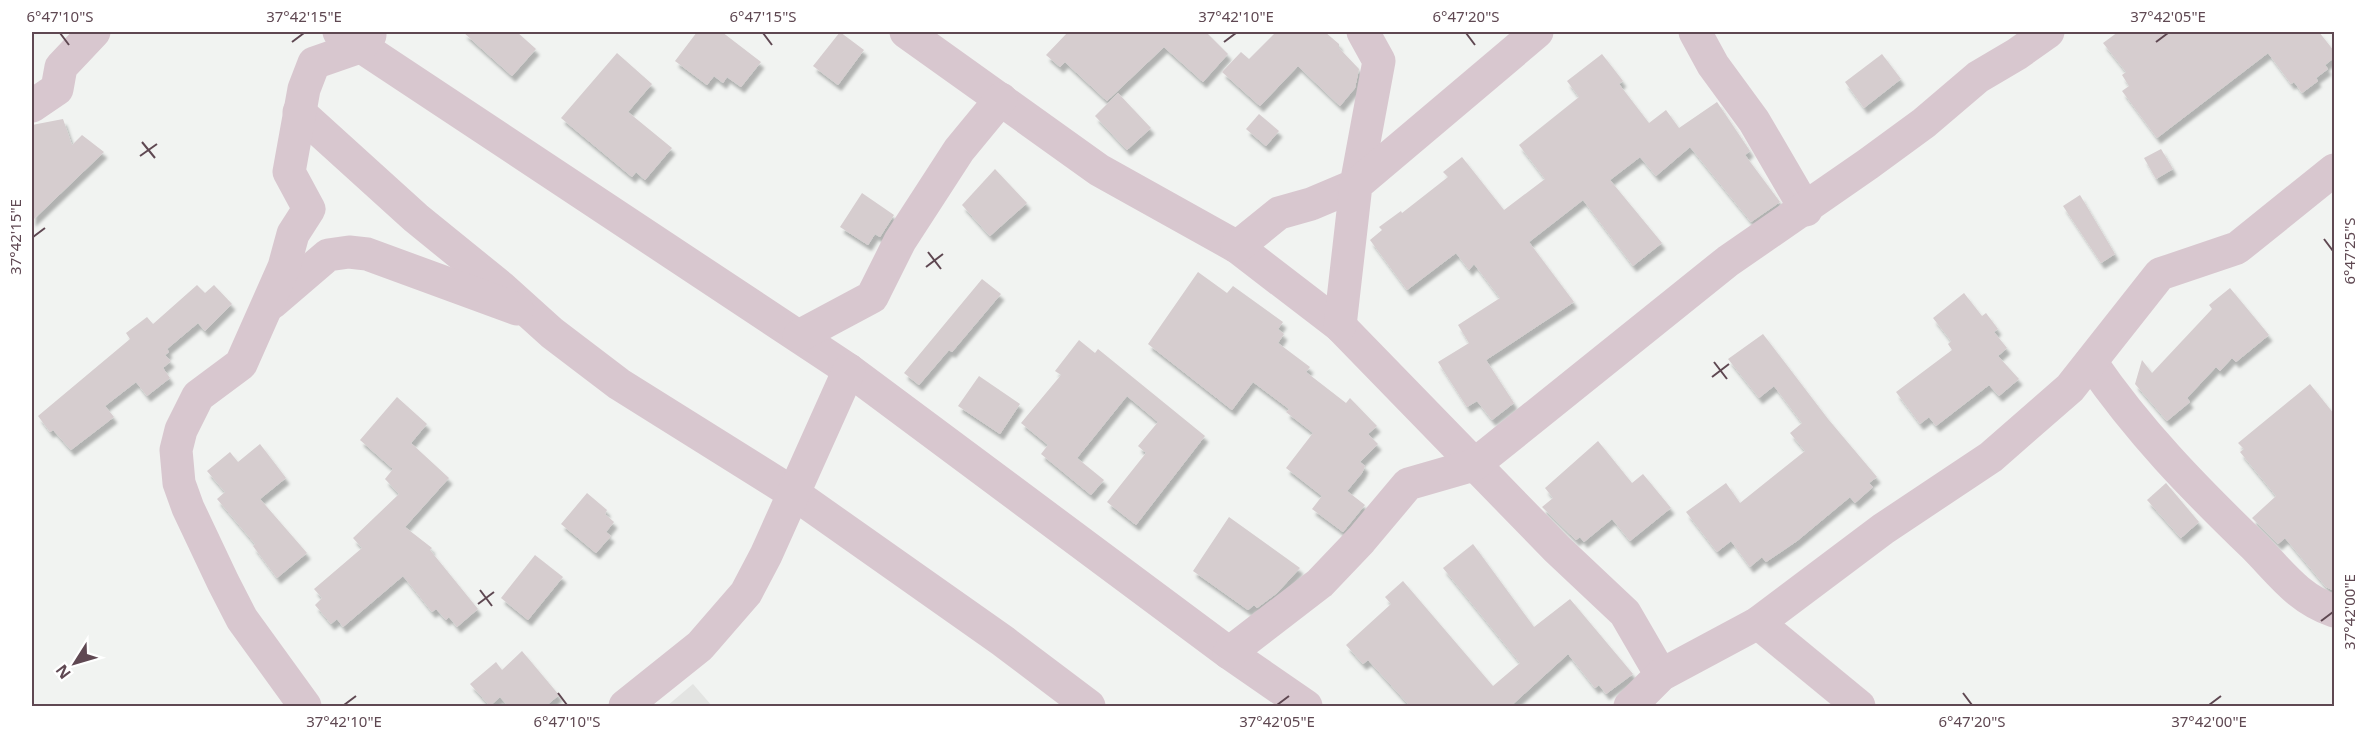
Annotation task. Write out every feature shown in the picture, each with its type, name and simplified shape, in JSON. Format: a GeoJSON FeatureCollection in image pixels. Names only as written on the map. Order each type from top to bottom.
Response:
{"type":"FeatureCollection","features":[{"type":"Feature","properties":{"kind":"street"},"geometry":{"type":"LineString","coordinates":[[32,106],[57,89],[61,68],[94,32]]}},
{"type":"Feature","properties":{"kind":"street"},"geometry":{"type":"LineString","coordinates":[[906,32],[1099,170],[1238,247],[1340,326],[1474,465],[1625,612],[1661,675]]}},
{"type":"Feature","properties":{"kind":"street"},"geometry":{"type":"LineString","coordinates":[[1340,326],[1356,185],[1379,61],[1363,32]]}},
{"type":"Feature","properties":{"kind":"street"},"geometry":{"type":"LineString","coordinates":[[1238,247],[1279,213],[1311,204],[1356,185],[1537,32]]}},
{"type":"Feature","properties":{"kind":"street"},"geometry":{"type":"LineString","coordinates":[[1695,32],[1713,65],[1754,121],[1806,210]]}},
{"type":"Feature","properties":{"kind":"street"},"geometry":{"type":"LineString","coordinates":[[1229,653],[1320,583],[1361,540],[1408,484],[1474,465],[1728,261],[1806,210],[1924,123],[1978,77],[2048,32]]}},
{"type":"Feature","properties":{"kind":"street"},"geometry":{"type":"LineString","coordinates":[[305,706],[242,619],[232,601],[188,508],[176,464],[181,430],[193,405],[198,396],[241,364],[285,267],[293,234],[309,208],[289,172],[299,112],[314,63],[357,37],[849,370],[1229,653],[1306,706]]}},
{"type":"Feature","properties":{"kind":"street"},"geometry":{"type":"LineString","coordinates":[[799,336],[872,297],[900,241],[959,150],[1001,99]]}},
{"type":"Feature","properties":{"kind":"street"},"geometry":{"type":"LineString","coordinates":[[299,112],[377,184],[530,313],[620,384],[793,493],[1003,641],[1089,706]]}},
{"type":"Feature","properties":{"kind":"street"},"geometry":{"type":"LineString","coordinates":[[1630,706],[1661,675],[1758,623],[1883,529],[1991,457],[2070,388],[2160,274],[2237,248],[2331,180]]}},
{"type":"Feature","properties":{"kind":"street"},"geometry":{"type":"LineString","coordinates":[[266,308],[328,255],[349,252],[367,254],[471,294],[530,313]]}},
{"type":"Feature","properties":{"kind":"street"},"geometry":{"type":"LineString","coordinates":[[2091,362],[2148,439],[2222,515],[2313,604],[2334,611]]}},
{"type":"Feature","properties":{"kind":"street"},"geometry":{"type":"LineString","coordinates":[[625,706],[700,646],[746,593],[766,555],[849,370]]}},
{"type":"Feature","properties":{"kind":"street"},"geometry":{"type":"LineString","coordinates":[[1758,623],[1859,706]]}},
{"type":"Feature","properties":{"kind":"shaded area"},"geometry":{"type":"Polygon","coordinates":[[[693,684],[712,706],[667,706],[693,684]]]}},
{"type":"Feature","properties":{"kind":"building"},"geometry":{"type":"Polygon","coordinates":[[[463,32],[517,32],[536,49],[512,76],[463,32]]]}},
{"type":"Feature","properties":{"kind":"building"},"geometry":{"type":"Polygon","coordinates":[[[697,32],[722,32],[761,62],[741,87],[727,77],[723,83],[714,76],[707,85],[675,61],[697,32]]]}},
{"type":"Feature","properties":{"kind":"building"},"geometry":{"type":"Polygon","coordinates":[[[840,32],[864,50],[838,85],[813,66],[840,32]]]}},
{"type":"Feature","properties":{"kind":"building"},"geometry":{"type":"Polygon","coordinates":[[[1068,32],[1206,32],[1228,54],[1203,82],[1164,47],[1107,101],[1065,62],[1060,67],[1046,55],[1068,32]]]}},
{"type":"Feature","properties":{"kind":"building"},"geometry":{"type":"Polygon","coordinates":[[[1276,32],[1325,32],[1339,44],[1339,48],[1359,69],[1355,88],[1340,106],[1298,66],[1260,106],[1222,72],[1241,52],[1249,59],[1276,32]]]}},
{"type":"Feature","properties":{"kind":"building"},"geometry":{"type":"Polygon","coordinates":[[[2118,32],[2319,32],[2334,51],[2334,58],[2325,65],[2328,69],[2316,78],[2318,81],[2302,93],[2294,82],[2291,84],[2268,53],[2157,138],[2122,91],[2129,86],[2122,75],[2126,72],[2103,43],[2118,32]]]}},
{"type":"Feature","properties":{"kind":"building"},"geometry":{"type":"Polygon","coordinates":[[[617,53],[652,84],[628,112],[672,148],[645,180],[636,172],[632,177],[561,118],[617,53]]]}},
{"type":"Feature","properties":{"kind":"building"},"geometry":{"type":"Polygon","coordinates":[[[1602,54],[1623,81],[1619,84],[1649,123],[1666,110],[1679,128],[1717,102],[1750,151],[1745,155],[1780,202],[1751,222],[1690,147],[1656,176],[1640,157],[1610,180],[1662,243],[1633,266],[1583,200],[1529,242],[1574,302],[1486,360],[1514,403],[1492,420],[1477,401],[1467,407],[1438,362],[1469,343],[1458,325],[1500,298],[1474,264],[1469,270],[1456,253],[1407,290],[1370,240],[1382,230],[1379,227],[1401,211],[1402,213],[1448,177],[1443,172],[1462,157],[1504,210],[1545,179],[1519,145],[1579,97],[1567,81],[1602,54]]]}},
{"type":"Feature","properties":{"kind":"building"},"geometry":{"type":"Polygon","coordinates":[[[1882,54],[1901,79],[1864,108],[1845,82],[1882,54]]]}},
{"type":"Feature","properties":{"kind":"building"},"geometry":{"type":"Polygon","coordinates":[[[1118,93],[1151,128],[1127,150],[1095,116],[1118,93]]]}},
{"type":"Feature","properties":{"kind":"building"},"geometry":{"type":"Polygon","coordinates":[[[1259,114],[1279,131],[1266,146],[1246,129],[1259,114]]]}},
{"type":"Feature","properties":{"kind":"building"},"geometry":{"type":"Polygon","coordinates":[[[63,119],[72,145],[82,135],[104,152],[32,221],[32,125],[63,119]]]}},
{"type":"Feature","properties":{"kind":"building"},"geometry":{"type":"Polygon","coordinates":[[[2161,149],[2173,169],[2156,179],[2144,158],[2161,149]]]}},
{"type":"Feature","properties":{"kind":"building"},"geometry":{"type":"Polygon","coordinates":[[[995,169],[1027,203],[990,236],[962,205],[995,169]]]}},
{"type":"Feature","properties":{"kind":"building"},"geometry":{"type":"Polygon","coordinates":[[[862,193],[894,215],[880,237],[875,234],[868,245],[840,227],[862,193]]]}},
{"type":"Feature","properties":{"kind":"building"},"geometry":{"type":"Polygon","coordinates":[[[2080,195],[2115,254],[2101,263],[2063,206],[2080,195]]]}},
{"type":"Feature","properties":{"kind":"building"},"geometry":{"type":"Polygon","coordinates":[[[1198,272],[1227,293],[1233,286],[1283,322],[1278,329],[1284,334],[1278,343],[1310,367],[1306,372],[1346,403],[1350,398],[1377,426],[1368,434],[1378,444],[1360,462],[1365,466],[1362,473],[1347,491],[1365,505],[1343,532],[1312,509],[1322,496],[1286,468],[1313,433],[1286,412],[1289,409],[1253,382],[1232,410],[1148,344],[1198,272]]]}},
{"type":"Feature","properties":{"kind":"building"},"geometry":{"type":"Polygon","coordinates":[[[982,279],[1001,294],[952,352],[949,350],[919,385],[904,373],[982,279]]]}},
{"type":"Feature","properties":{"kind":"building"},"geometry":{"type":"Polygon","coordinates":[[[197,285],[205,293],[214,285],[232,304],[205,331],[198,323],[167,349],[169,352],[165,355],[171,361],[163,368],[170,378],[147,396],[136,382],[105,406],[114,417],[71,450],[53,430],[50,432],[38,416],[130,339],[126,333],[147,317],[153,324],[197,285]]]}},
{"type":"Feature","properties":{"kind":"building"},"geometry":{"type":"Polygon","coordinates":[[[2230,288],[2269,335],[2236,362],[2232,358],[2220,371],[2216,367],[2187,398],[2190,402],[2167,421],[2135,384],[2142,360],[2152,373],[2212,309],[2209,305],[2230,288]]]}},
{"type":"Feature","properties":{"kind":"building"},"geometry":{"type":"Polygon","coordinates":[[[1964,293],[1982,316],[1986,313],[1998,329],[1994,332],[2007,348],[1998,356],[2019,379],[1999,396],[1989,385],[1936,426],[1929,417],[1920,424],[1896,392],[1952,350],[1948,344],[1951,341],[1933,318],[1964,293]]]}},
{"type":"Feature","properties":{"kind":"building"},"geometry":{"type":"Polygon","coordinates":[[[1763,334],[1828,419],[1877,477],[1869,483],[1873,487],[1855,503],[1850,497],[1797,541],[1766,562],[1762,557],[1750,567],[1731,541],[1717,552],[1686,512],[1726,483],[1740,503],[1805,451],[1790,433],[1802,423],[1774,386],[1759,398],[1728,359],[1763,334]]]}},
{"type":"Feature","properties":{"kind":"building"},"geometry":{"type":"Polygon","coordinates":[[[1079,340],[1095,353],[1098,349],[1205,436],[1136,525],[1107,502],[1146,453],[1138,446],[1158,422],[1127,396],[1077,458],[1104,480],[1091,495],[1041,454],[1048,445],[1021,423],[1061,375],[1055,371],[1079,340]]]}},
{"type":"Feature","properties":{"kind":"building"},"geometry":{"type":"Polygon","coordinates":[[[979,376],[1020,404],[1000,434],[958,406],[979,376]]]}},
{"type":"Feature","properties":{"kind":"building"},"geometry":{"type":"Polygon","coordinates":[[[2310,384],[2334,414],[2334,591],[2326,587],[2285,538],[2278,544],[2252,518],[2276,496],[2240,452],[2244,449],[2238,443],[2310,384]]]}},
{"type":"Feature","properties":{"kind":"building"},"geometry":{"type":"Polygon","coordinates":[[[397,397],[427,424],[411,443],[449,478],[405,527],[432,548],[430,550],[478,609],[457,627],[449,617],[446,620],[436,609],[432,612],[403,576],[343,627],[337,619],[331,624],[315,605],[322,598],[314,589],[362,548],[353,538],[399,494],[385,479],[393,469],[360,440],[397,397]]]}},
{"type":"Feature","properties":{"kind":"building"},"geometry":{"type":"Polygon","coordinates":[[[1598,441],[1632,483],[1643,474],[1671,508],[1630,541],[1612,519],[1584,542],[1580,537],[1576,540],[1542,507],[1553,498],[1545,488],[1598,441]]]}},
{"type":"Feature","properties":{"kind":"building"},"geometry":{"type":"Polygon","coordinates":[[[260,444],[286,478],[260,499],[307,553],[277,578],[253,546],[255,544],[217,499],[225,492],[207,471],[230,452],[238,462],[260,444]]]}},
{"type":"Feature","properties":{"kind":"building"},"geometry":{"type":"Polygon","coordinates":[[[2166,483],[2199,522],[2181,538],[2147,500],[2166,483]]]}},
{"type":"Feature","properties":{"kind":"building"},"geometry":{"type":"Polygon","coordinates":[[[587,493],[607,510],[605,514],[614,522],[606,532],[611,536],[596,553],[561,524],[587,493]]]}},
{"type":"Feature","properties":{"kind":"building"},"geometry":{"type":"Polygon","coordinates":[[[1229,517],[1300,568],[1277,593],[1257,608],[1254,605],[1248,610],[1193,571],[1229,517]]]}},
{"type":"Feature","properties":{"kind":"building"},"geometry":{"type":"Polygon","coordinates":[[[1473,544],[1534,627],[1570,599],[1633,674],[1606,694],[1599,685],[1595,688],[1568,654],[1511,706],[1410,706],[1368,660],[1363,664],[1346,645],[1391,604],[1385,597],[1403,581],[1493,686],[1520,663],[1443,568],[1473,544]]]}},
{"type":"Feature","properties":{"kind":"building"},"geometry":{"type":"Polygon","coordinates":[[[535,555],[563,577],[528,620],[501,598],[535,555]]]}},
{"type":"Feature","properties":{"kind":"building"},"geometry":{"type":"Polygon","coordinates":[[[522,651],[559,695],[546,706],[508,706],[500,697],[490,706],[470,684],[496,662],[502,670],[522,651]]]}}]}
